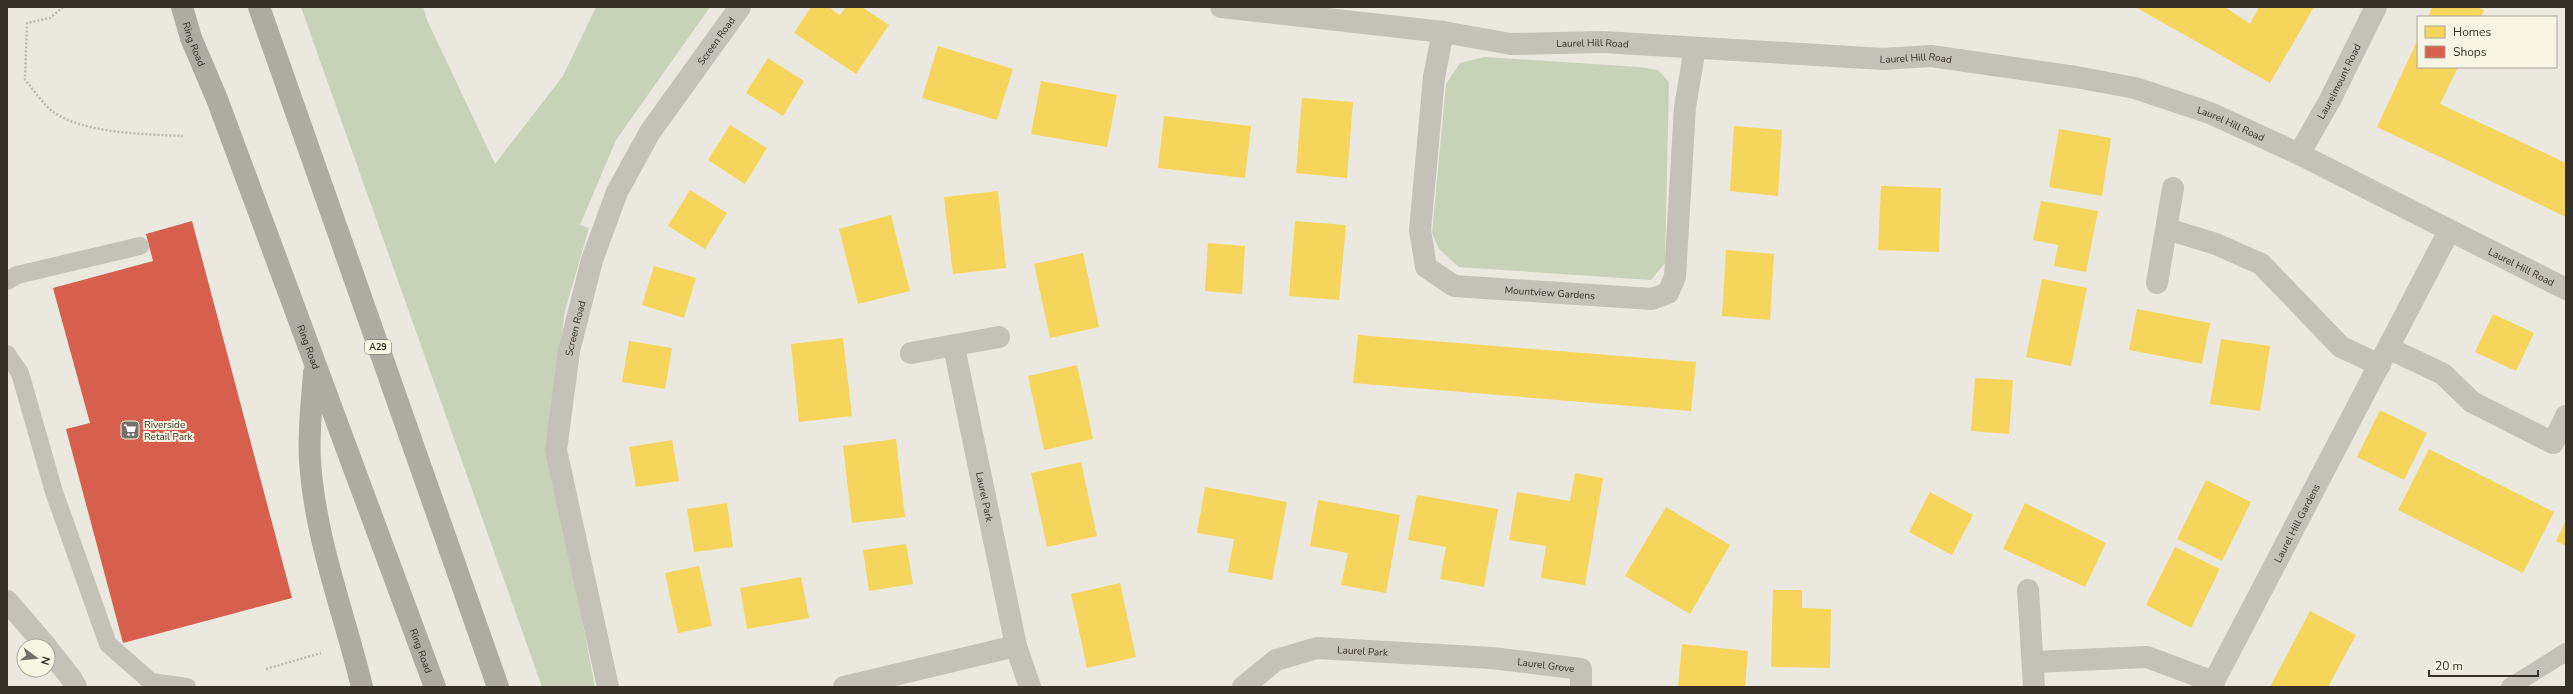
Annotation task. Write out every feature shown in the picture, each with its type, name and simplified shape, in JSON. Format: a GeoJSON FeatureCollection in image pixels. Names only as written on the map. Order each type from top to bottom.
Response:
{"type":"FeatureCollection","features":[{"type":"Feature","properties":{"kind":"highway","name":"Ring Road"},"geometry":{"type":"LineString","coordinates":[[182,7],[191,38],[217,99],[435,687]]}},
{"type":"Feature","properties":{"kind":"highway","name":"A29"},"geometry":{"type":"LineString","coordinates":[[259,7],[498,687]]}},
{"type":"Feature","properties":{"kind":"highway"},"geometry":{"type":"LineString","coordinates":[[314,364],[310,461],[321,538],[349,633],[362,687]]}},
{"type":"Feature","properties":{"kind":"street","name":"Screen Road"},"geometry":{"type":"LineString","coordinates":[[608,687],[556,450],[569,351],[592,260],[617,192],[650,132],[740,7]]}},
{"type":"Feature","properties":{"kind":"street","name":"Laurel Hill Road"},"geometry":{"type":"LineString","coordinates":[[1221,7],[1443,32],[1511,44],[1604,42],[1883,59],[1931,56],[2076,76],[2135,88],[2210,113],[2299,154],[2566,290]]}},
{"type":"Feature","properties":{"kind":"street","name":"Laurelmount Road"},"geometry":{"type":"LineString","coordinates":[[2299,154],[2330,100],[2376,7]]}},
{"type":"Feature","properties":{"kind":"street","name":"Mountview Gardens"},"geometry":{"type":"LineString","coordinates":[[1443,32],[1434,77],[1420,230],[1426,266],[1454,286],[1652,299],[1668,293],[1675,277],[1685,107],[1695,48]]}},
{"type":"Feature","properties":{"kind":"street"},"geometry":{"type":"LineString","coordinates":[[2157,283],[2173,188]]}},
{"type":"Feature","properties":{"kind":"street"},"geometry":{"type":"LineString","coordinates":[[2167,229],[2216,244],[2261,264],[2341,347],[2384,356],[2442,374],[2472,402],[2553,443],[2566,416]]}},
{"type":"Feature","properties":{"kind":"street","name":"Laurel Hill Gardens"},"geometry":{"type":"LineString","coordinates":[[2033,662],[2147,657],[2212,684],[2299,515],[2449,231]]}},
{"type":"Feature","properties":{"kind":"street"},"geometry":{"type":"LineString","coordinates":[[911,353],[999,337]]}},
{"type":"Feature","properties":{"kind":"street","name":"Laurel Park"},"geometry":{"type":"LineString","coordinates":[[954,346],[1016,646],[1030,687]]}},
{"type":"Feature","properties":{"kind":"street"},"geometry":{"type":"LineString","coordinates":[[2028,590],[2034,687]]}},
{"type":"Feature","properties":{"kind":"street"},"geometry":{"type":"LineString","coordinates":[[7,601],[39,638]]}},
{"type":"Feature","properties":{"kind":"street"},"geometry":{"type":"LineString","coordinates":[[844,687],[1016,646]]}},
{"type":"Feature","properties":{"kind":"street","name":"Laurel Park"},"geometry":{"type":"LineString","coordinates":[[1243,687],[1276,660],[1317,648],[1492,658]]}},
{"type":"Feature","properties":{"kind":"street","name":"Laurel Grove"},"geometry":{"type":"LineString","coordinates":[[1492,658],[1581,669],[1581,687]]}},
{"type":"Feature","properties":{"kind":"street"},"geometry":{"type":"LineString","coordinates":[[56,659],[76,687]]}},
{"type":"Feature","properties":{"kind":"lane"},"geometry":{"type":"LineString","coordinates":[[7,281],[17,275],[140,246]]}},
{"type":"Feature","properties":{"kind":"lane"},"geometry":{"type":"LineString","coordinates":[[7,354],[20,372],[54,492],[108,644],[151,682],[187,687]]}},
{"type":"Feature","properties":{"kind":"lane"},"geometry":{"type":"LineString","coordinates":[[2510,687],[2566,652]]}},
{"type":"Feature","properties":{"kind":"path"},"geometry":{"type":"LineString","coordinates":[[63,7],[50,18],[27,23],[26,80],[52,110],[81,124],[137,134],[183,136]]}},
{"type":"Feature","properties":{"kind":"path"},"geometry":{"type":"LineString","coordinates":[[266,669],[322,653]]}},
{"type":"Feature","properties":{"kind":"green space"},"geometry":{"type":"Polygon","coordinates":[[[301,7],[423,7],[427,20],[495,164],[563,76],[596,7],[710,7],[616,140],[580,225],[589,228],[565,311],[555,388],[551,459],[595,687],[542,687],[301,7]]]}},
{"type":"Feature","properties":{"kind":"green space"},"geometry":{"type":"Polygon","coordinates":[[[1485,57],[1639,67],[1658,70],[1669,82],[1665,263],[1651,280],[1459,267],[1439,249],[1432,233],[1446,84],[1460,63],[1485,57]]]}},
{"type":"Feature","properties":{"kind":"building: Homes"},"geometry":{"type":"Polygon","coordinates":[[[811,7],[828,7],[840,15],[846,7],[862,7],[889,25],[856,74],[794,33],[811,7]]]}},
{"type":"Feature","properties":{"kind":"building: Homes"},"geometry":{"type":"Polygon","coordinates":[[[2135,7],[2225,7],[2250,24],[2259,7],[2314,7],[2270,83],[2135,7]]]}},
{"type":"Feature","properties":{"kind":"building: Homes"},"geometry":{"type":"Polygon","coordinates":[[[2432,7],[2476,7],[2484,10],[2481,16],[2428,16],[2432,7]]]}},
{"type":"Feature","properties":{"kind":"building: Homes"},"geometry":{"type":"Polygon","coordinates":[[[2417,41],[2417,68],[2458,68],[2440,104],[2566,163],[2566,217],[2377,127],[2417,41]]]}},
{"type":"Feature","properties":{"kind":"building: Homes"},"geometry":{"type":"Polygon","coordinates":[[[938,46],[1013,69],[997,120],[922,98],[938,46]]]}},
{"type":"Feature","properties":{"kind":"building: Homes"},"geometry":{"type":"Polygon","coordinates":[[[768,58],[804,81],[783,116],[746,93],[768,58]]]}},
{"type":"Feature","properties":{"kind":"building: Homes"},"geometry":{"type":"Polygon","coordinates":[[[1041,81],[1117,95],[1107,147],[1031,134],[1041,81]]]}},
{"type":"Feature","properties":{"kind":"building: Homes"},"geometry":{"type":"Polygon","coordinates":[[[1302,98],[1353,102],[1347,178],[1296,173],[1302,98]]]}},
{"type":"Feature","properties":{"kind":"building: Homes"},"geometry":{"type":"Polygon","coordinates":[[[1164,116],[1251,126],[1245,178],[1158,168],[1164,116]]]}},
{"type":"Feature","properties":{"kind":"building: Homes"},"geometry":{"type":"Polygon","coordinates":[[[730,125],[767,148],[745,184],[708,160],[730,125]]]}},
{"type":"Feature","properties":{"kind":"building: Homes"},"geometry":{"type":"Polygon","coordinates":[[[1734,126],[1782,130],[1778,196],[1730,191],[1734,126]]]}},
{"type":"Feature","properties":{"kind":"building: Homes"},"geometry":{"type":"Polygon","coordinates":[[[2059,129],[2111,138],[2102,196],[2049,187],[2059,129]]]}},
{"type":"Feature","properties":{"kind":"building: Homes"},"geometry":{"type":"Polygon","coordinates":[[[1881,186],[1941,188],[1939,252],[1878,250],[1881,186]]]}},
{"type":"Feature","properties":{"kind":"building: Homes"},"geometry":{"type":"Polygon","coordinates":[[[690,190],[727,213],[705,249],[668,226],[690,190]]]}},
{"type":"Feature","properties":{"kind":"building: Homes"},"geometry":{"type":"Polygon","coordinates":[[[998,191],[1006,268],[953,274],[944,197],[998,191]]]}},
{"type":"Feature","properties":{"kind":"building: Homes"},"geometry":{"type":"Polygon","coordinates":[[[2041,201],[2098,211],[2086,272],[2054,266],[2058,245],[2033,240],[2041,201]]]}},
{"type":"Feature","properties":{"kind":"building: Homes"},"geometry":{"type":"Polygon","coordinates":[[[891,215],[910,291],[858,304],[839,229],[891,215]]]}},
{"type":"Feature","properties":{"kind":"building: Homes"},"geometry":{"type":"Polygon","coordinates":[[[1295,221],[1346,225],[1339,300],[1289,296],[1295,221]]]}},
{"type":"Feature","properties":{"kind":"building: Homes"},"geometry":{"type":"Polygon","coordinates":[[[1208,243],[1245,246],[1242,294],[1205,291],[1208,243]]]}},
{"type":"Feature","properties":{"kind":"building: Homes"},"geometry":{"type":"Polygon","coordinates":[[[1726,250],[1774,254],[1770,320],[1722,316],[1726,250]]]}},
{"type":"Feature","properties":{"kind":"building: Homes"},"geometry":{"type":"Polygon","coordinates":[[[1083,253],[1099,327],[1050,338],[1034,264],[1083,253]]]}},
{"type":"Feature","properties":{"kind":"building: Homes"},"geometry":{"type":"Polygon","coordinates":[[[654,266],[696,278],[684,318],[642,305],[654,266]]]}},
{"type":"Feature","properties":{"kind":"building: Homes"},"geometry":{"type":"Polygon","coordinates":[[[2042,279],[2087,288],[2071,366],[2026,357],[2042,279]]]}},
{"type":"Feature","properties":{"kind":"building: Homes"},"geometry":{"type":"Polygon","coordinates":[[[2137,309],[2210,323],[2202,364],[2129,350],[2137,309]]]}},
{"type":"Feature","properties":{"kind":"building: Homes"},"geometry":{"type":"Polygon","coordinates":[[[2493,314],[2534,333],[2516,371],[2475,352],[2493,314]]]}},
{"type":"Feature","properties":{"kind":"building: Homes"},"geometry":{"type":"Polygon","coordinates":[[[1358,335],[1696,362],[1691,411],[1353,383],[1358,335]]]}},
{"type":"Feature","properties":{"kind":"building: Homes"},"geometry":{"type":"Polygon","coordinates":[[[843,338],[852,416],[799,422],[791,344],[843,338]]]}},
{"type":"Feature","properties":{"kind":"building: Homes"},"geometry":{"type":"Polygon","coordinates":[[[2221,339],[2270,346],[2260,411],[2210,404],[2221,339]]]}},
{"type":"Feature","properties":{"kind":"building: Homes"},"geometry":{"type":"Polygon","coordinates":[[[629,341],[672,348],[665,389],[622,382],[629,341]]]}},
{"type":"Feature","properties":{"kind":"building: Homes"},"geometry":{"type":"Polygon","coordinates":[[[1077,365],[1093,439],[1044,450],[1028,376],[1077,365]]]}},
{"type":"Feature","properties":{"kind":"building: Homes"},"geometry":{"type":"Polygon","coordinates":[[[1975,378],[2013,380],[2009,434],[1971,431],[1975,378]]]}},
{"type":"Feature","properties":{"kind":"building: Homes"},"geometry":{"type":"Polygon","coordinates":[[[2380,410],[2427,433],[2404,480],[2357,457],[2380,410]]]}},
{"type":"Feature","properties":{"kind":"building: Homes"},"geometry":{"type":"Polygon","coordinates":[[[896,439],[905,517],[852,523],[843,446],[896,439]]]}},
{"type":"Feature","properties":{"kind":"building: Homes"},"geometry":{"type":"Polygon","coordinates":[[[672,440],[679,481],[636,487],[629,447],[672,440]]]}},
{"type":"Feature","properties":{"kind":"building: Homes"},"geometry":{"type":"Polygon","coordinates":[[[2429,449],[2554,512],[2523,573],[2398,510],[2429,449]]]}},
{"type":"Feature","properties":{"kind":"building: Homes"},"geometry":{"type":"Polygon","coordinates":[[[1081,462],[1097,536],[1047,547],[1031,473],[1081,462]]]}},
{"type":"Feature","properties":{"kind":"building: Homes"},"geometry":{"type":"Polygon","coordinates":[[[1575,473],[1603,478],[1585,585],[1541,578],[1546,546],[1509,540],[1517,492],[1570,501],[1575,473]]]}},
{"type":"Feature","properties":{"kind":"building: Homes"},"geometry":{"type":"Polygon","coordinates":[[[2206,480],[2251,502],[2222,561],[2177,539],[2206,480]]]}},
{"type":"Feature","properties":{"kind":"building: Homes"},"geometry":{"type":"Polygon","coordinates":[[[1205,487],[1287,502],[1272,580],[1228,572],[1234,539],[1197,533],[1205,487]]]}},
{"type":"Feature","properties":{"kind":"building: Homes"},"geometry":{"type":"Polygon","coordinates":[[[1930,492],[1973,515],[1952,555],[1909,532],[1930,492]]]}},
{"type":"Feature","properties":{"kind":"building: Homes"},"geometry":{"type":"Polygon","coordinates":[[[1417,495],[1498,509],[1484,587],[1440,579],[1446,547],[1408,540],[1417,495]]]}},
{"type":"Feature","properties":{"kind":"building: Homes"},"geometry":{"type":"Polygon","coordinates":[[[1318,500],[1400,515],[1386,593],[1341,585],[1348,553],[1310,546],[1318,500]]]}},
{"type":"Feature","properties":{"kind":"building: Homes"},"geometry":{"type":"Polygon","coordinates":[[[727,503],[733,547],[694,552],[687,509],[727,503]]]}},
{"type":"Feature","properties":{"kind":"building: Homes"},"geometry":{"type":"Polygon","coordinates":[[[2025,503],[2106,543],[2085,587],[2003,549],[2025,503]]]}},
{"type":"Feature","properties":{"kind":"building: Homes"},"geometry":{"type":"Polygon","coordinates":[[[1666,507],[1730,545],[1690,614],[1625,576],[1666,507]]]}},
{"type":"Feature","properties":{"kind":"building: Homes"},"geometry":{"type":"Polygon","coordinates":[[[2566,520],[2566,546],[2556,541],[2566,520]]]}},
{"type":"Feature","properties":{"kind":"building: Homes"},"geometry":{"type":"Polygon","coordinates":[[[906,544],[913,584],[869,591],[863,550],[906,544]]]}},
{"type":"Feature","properties":{"kind":"building: Homes"},"geometry":{"type":"Polygon","coordinates":[[[2175,547],[2220,569],[2191,628],[2146,605],[2175,547]]]}},
{"type":"Feature","properties":{"kind":"building: Homes"},"geometry":{"type":"Polygon","coordinates":[[[699,566],[712,626],[678,633],[665,573],[699,566]]]}},
{"type":"Feature","properties":{"kind":"building: Homes"},"geometry":{"type":"Polygon","coordinates":[[[801,577],[809,618],[747,629],[740,588],[801,577]]]}},
{"type":"Feature","properties":{"kind":"building: Homes"},"geometry":{"type":"Polygon","coordinates":[[[1120,583],[1136,657],[1087,668],[1071,594],[1120,583]]]}},
{"type":"Feature","properties":{"kind":"building: Homes"},"geometry":{"type":"Polygon","coordinates":[[[1773,590],[1802,590],[1802,608],[1831,609],[1830,668],[1771,667],[1773,590]]]}},
{"type":"Feature","properties":{"kind":"building: Homes"},"geometry":{"type":"Polygon","coordinates":[[[2310,611],[2356,635],[2328,687],[2270,687],[2310,611]]]}},
{"type":"Feature","properties":{"kind":"building: Homes"},"geometry":{"type":"Polygon","coordinates":[[[1682,644],[1748,651],[1745,687],[1678,687],[1682,644]]]}},
{"type":"Feature","properties":{"kind":"building: Shops"},"geometry":{"type":"Polygon","coordinates":[[[192,221],[292,598],[123,643],[66,429],[90,423],[53,288],[153,261],[146,234],[192,221]]]}},
{"type":"Feature","properties":{"kind":"place","name":"Riverside Retail Park"},"geometry":{"type":"Point","coordinates":[130,430]}}]}
